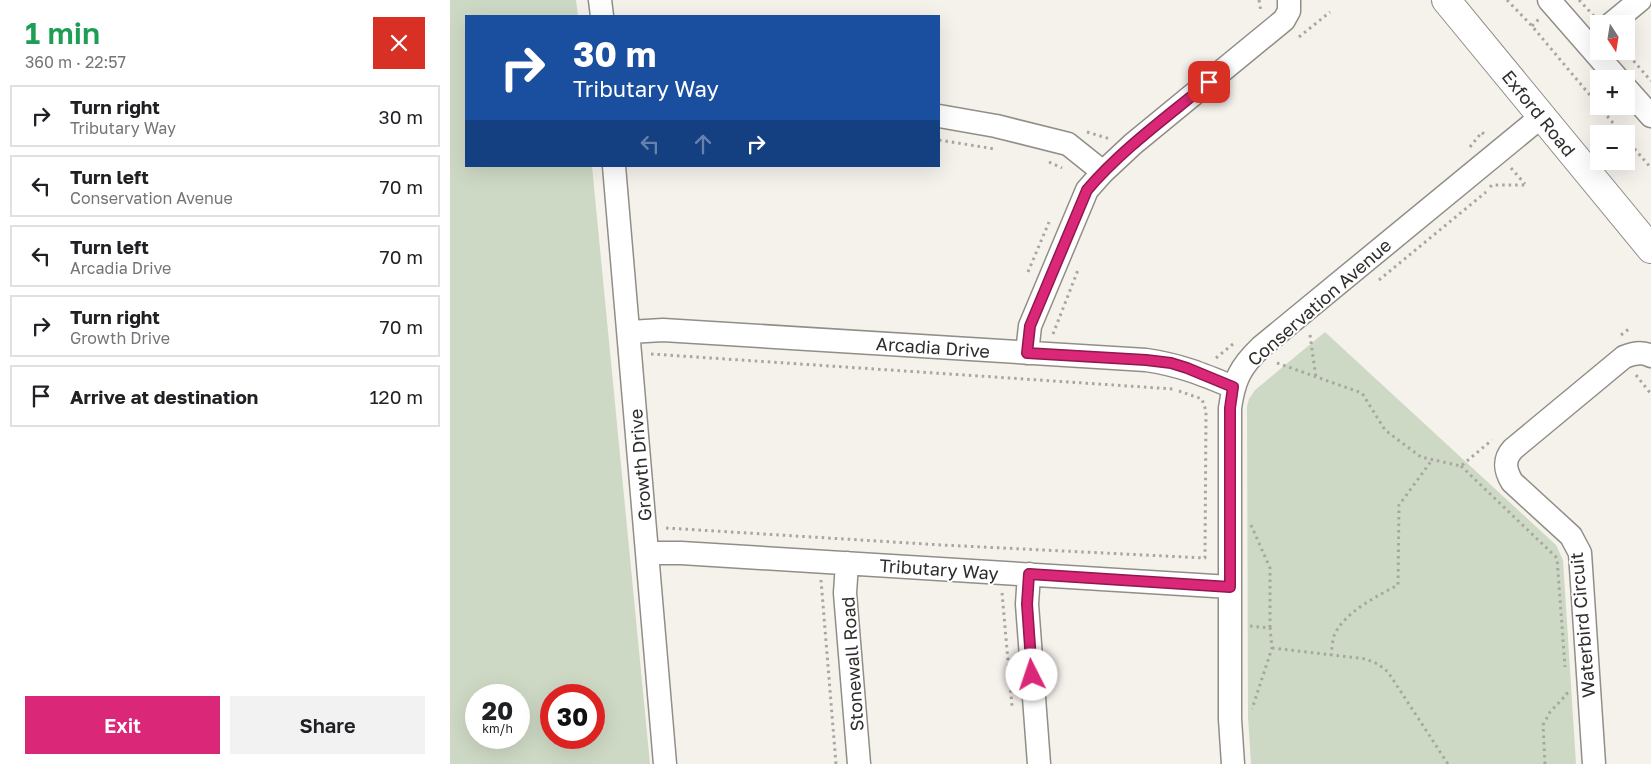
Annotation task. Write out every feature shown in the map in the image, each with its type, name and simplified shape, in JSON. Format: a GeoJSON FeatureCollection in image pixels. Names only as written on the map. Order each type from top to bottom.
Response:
{"type":"FeatureCollection","features":[{"type":"Feature","properties":{"kind":"street"},"geometry":{"type":"LineString","coordinates":[[600,0],[602,15]]}},
{"type":"Feature","properties":{"kind":"street"},"geometry":{"type":"LineString","coordinates":[[1027,353],[1030,326],[1087,190],[1095,165],[1133,144],[1284,20],[1289,11],[1290,0]]}},
{"type":"Feature","properties":{"kind":"street","name":"Exford Road"},"geometry":{"type":"LineString","coordinates":[[1446,0],[1651,249]]}},
{"type":"Feature","properties":{"kind":"street"},"geometry":{"type":"LineString","coordinates":[[1549,0],[1590,25]]}},
{"type":"Feature","properties":{"kind":"street"},"geometry":{"type":"LineString","coordinates":[[1619,15],[1640,0]]}},
{"type":"Feature","properties":{"kind":"street"},"geometry":{"type":"LineString","coordinates":[[1635,98],[1651,116]]}},
{"type":"Feature","properties":{"kind":"street"},"geometry":{"type":"LineString","coordinates":[[940,116],[996,126],[1060,141],[1068,144],[1095,165]]}},
{"type":"Feature","properties":{"kind":"street","name":"Conservation Avenue"},"geometry":{"type":"LineString","coordinates":[[1233,764],[1230,718],[1230,408],[1233,387],[1244,364],[1261,347],[1542,116]]}},
{"type":"Feature","properties":{"kind":"street","name":"Growth Drive"},"geometry":{"type":"LineString","coordinates":[[614,167],[665,764]]}},
{"type":"Feature","properties":{"kind":"street","name":"Arcadia Drive"},"geometry":{"type":"LineString","coordinates":[[629,332],[663,330],[1146,360],[1171,363],[1233,387]]}},
{"type":"Feature","properties":{"kind":"street","name":"Waterbird Circuit"},"geometry":{"type":"LineString","coordinates":[[1594,764],[1580,553],[1572,536],[1512,482],[1507,473],[1505,462],[1508,454],[1513,449],[1624,357],[1642,353],[1651,356]]}},
{"type":"Feature","properties":{"kind":"street","name":"Tributary Way"},"geometry":{"type":"LineString","coordinates":[[648,553],[681,553],[1230,587]]}},
{"type":"Feature","properties":{"kind":"street","name":"Stonewall Road"},"geometry":{"type":"LineString","coordinates":[[847,563],[845,593],[859,764]]}},
{"type":"Feature","properties":{"kind":"street"},"geometry":{"type":"LineString","coordinates":[[1029,574],[1027,604],[1039,764]]}},
{"type":"Feature","properties":{"kind":"path"},"geometry":{"type":"LineString","coordinates":[[1259,0],[1261,13]]}},
{"type":"Feature","properties":{"kind":"path"},"geometry":{"type":"LineString","coordinates":[[1507,0],[1532,26],[1590,95]]}},
{"type":"Feature","properties":{"kind":"path"},"geometry":{"type":"LineString","coordinates":[[1581,0],[1590,16]]}},
{"type":"Feature","properties":{"kind":"path"},"geometry":{"type":"LineString","coordinates":[[1633,60],[1651,82]]}},
{"type":"Feature","properties":{"kind":"path"},"geometry":{"type":"LineString","coordinates":[[1606,115],[1615,125]]}},
{"type":"Feature","properties":{"kind":"path"},"geometry":{"type":"LineString","coordinates":[[1043,160],[1074,172],[1095,165],[1110,139]]}},
{"type":"Feature","properties":{"kind":"path"},"geometry":{"type":"LineString","coordinates":[[940,140],[1004,151]]}},
{"type":"Feature","properties":{"kind":"path"},"geometry":{"type":"LineString","coordinates":[[1635,149],[1651,168]]}},
{"type":"Feature","properties":{"kind":"path"},"geometry":{"type":"LineString","coordinates":[[1372,286],[1492,186],[1525,185]]}},
{"type":"Feature","properties":{"kind":"path"},"geometry":{"type":"LineString","coordinates":[[1025,279],[1051,217]]}},
{"type":"Feature","properties":{"kind":"path"},"geometry":{"type":"LineString","coordinates":[[1304,341],[1310,336],[1316,378]]}},
{"type":"Feature","properties":{"kind":"path"},"geometry":{"type":"LineString","coordinates":[[650,354],[1172,388],[1202,399],[1206,411],[1205,558],[942,545],[663,528]]}},
{"type":"Feature","properties":{"kind":"path"},"geometry":{"type":"LineString","coordinates":[[1273,367],[1284,358]]}},
{"type":"Feature","properties":{"kind":"path"},"geometry":{"type":"LineString","coordinates":[[1277,363],[1362,393],[1385,430],[1421,457],[1462,466],[1557,558],[1565,675]]}},
{"type":"Feature","properties":{"kind":"path"},"geometry":{"type":"LineString","coordinates":[[1462,466],[1492,440]]}},
{"type":"Feature","properties":{"kind":"path"},"geometry":{"type":"LineString","coordinates":[[1331,656],[1334,638],[1341,623],[1398,585],[1399,504],[1432,460]]}},
{"type":"Feature","properties":{"kind":"path"},"geometry":{"type":"LineString","coordinates":[[1250,713],[1272,648],[1270,568],[1251,525],[1251,516]]}},
{"type":"Feature","properties":{"kind":"path"},"geometry":{"type":"LineString","coordinates":[[820,578],[836,764]]}},
{"type":"Feature","properties":{"kind":"path"},"geometry":{"type":"LineString","coordinates":[[1002,590],[1013,716]]}},
{"type":"Feature","properties":{"kind":"path"},"geometry":{"type":"LineString","coordinates":[[1230,625],[1270,628]]}},
{"type":"Feature","properties":{"kind":"path"},"geometry":{"type":"LineString","coordinates":[[1272,648],[1366,659],[1378,664],[1388,672],[1448,764]]}},
{"type":"Feature","properties":{"kind":"path"},"geometry":{"type":"LineString","coordinates":[[1545,764],[1543,725],[1550,712],[1567,694],[1566,685]]}},
{"type":"Feature","properties":{"kind":"green space"},"geometry":{"type":"Polygon","coordinates":[[[450,0],[576,0],[578,15],[465,15],[465,167],[592,167],[650,764],[450,764],[450,0]]]}},
{"type":"Feature","properties":{"kind":"green space"},"geometry":{"type":"Polygon","coordinates":[[[1325,332],[1556,545],[1563,560],[1576,764],[1251,764],[1248,717],[1247,406],[1255,390],[1325,332]]]}},
{"type":"Feature","properties":{"kind":"route"},"geometry":{"type":"LineString","coordinates":[[1032,675],[1027,604],[1029,574],[1230,587],[1230,408],[1233,387],[1171,363],[1027,353],[1030,326],[1087,190],[1133,144],[1209,82]]}}]}
